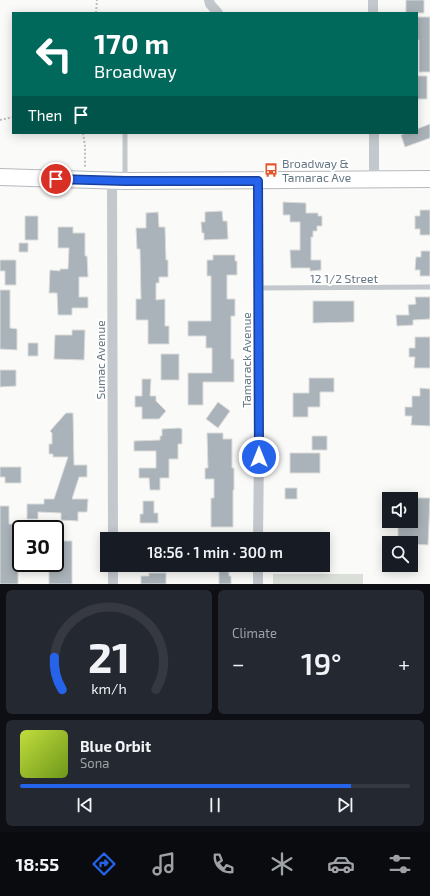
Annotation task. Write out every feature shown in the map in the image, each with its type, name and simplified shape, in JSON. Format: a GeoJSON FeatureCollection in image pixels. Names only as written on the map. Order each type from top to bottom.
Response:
{"type":"FeatureCollection","features":[{"type":"Feature","properties":{"kind":"main road"},"geometry":{"type":"LineString","coordinates":[[0,177],[119,181],[430,179]]}},
{"type":"Feature","properties":{"kind":"street"},"geometry":{"type":"LineString","coordinates":[[209,0],[210,4],[217,12]]}},
{"type":"Feature","properties":{"kind":"street"},"geometry":{"type":"LineString","coordinates":[[373,0],[373,12]]}},
{"type":"Feature","properties":{"kind":"street"},"geometry":{"type":"LineString","coordinates":[[374,134],[374,180]]}},
{"type":"Feature","properties":{"kind":"street","name":"Sumac Avenue"},"geometry":{"type":"LineString","coordinates":[[113,532],[119,181]]}},
{"type":"Feature","properties":{"kind":"street","name":"Tamarack Avenue"},"geometry":{"type":"LineString","coordinates":[[258,181],[258,532]]}},
{"type":"Feature","properties":{"kind":"street"},"geometry":{"type":"LineString","coordinates":[[113,572],[113,584]]}},
{"type":"Feature","properties":{"kind":"street"},"geometry":{"type":"LineString","coordinates":[[258,572],[258,584]]}},
{"type":"Feature","properties":{"kind":"lane"},"geometry":{"type":"LineString","coordinates":[[119,181],[125,134]]}},
{"type":"Feature","properties":{"kind":"lane","name":"12 1/2 Street"},"geometry":{"type":"LineString","coordinates":[[258,288],[430,287]]}},
{"type":"Feature","properties":{"kind":"path"},"geometry":{"type":"LineString","coordinates":[[96,12],[98,0]]}},
{"type":"Feature","properties":{"kind":"path"},"geometry":{"type":"LineString","coordinates":[[0,120],[12,117]]}},
{"type":"Feature","properties":{"kind":"path"},"geometry":{"type":"LineString","coordinates":[[83,134],[86,155],[84,180]]}},
{"type":"Feature","properties":{"kind":"shaded area"},"geometry":{"type":"Polygon","coordinates":[[[273,574],[363,574],[363,584],[273,584],[273,574]]]}},
{"type":"Feature","properties":{"kind":"building"},"geometry":{"type":"Polygon","coordinates":[[[406,0],[424,0],[424,13],[406,12],[406,0]]]}},
{"type":"Feature","properties":{"kind":"building"},"geometry":{"type":"Polygon","coordinates":[[[418,17],[430,17],[430,72],[419,72],[418,17]]]}},
{"type":"Feature","properties":{"kind":"building"},"geometry":{"type":"Polygon","coordinates":[[[418,76],[427,76],[427,99],[418,99],[418,76]]]}},
{"type":"Feature","properties":{"kind":"building"},"geometry":{"type":"Polygon","coordinates":[[[430,124],[430,138],[405,147],[401,135],[418,134],[418,129],[430,124]]]}},
{"type":"Feature","properties":{"kind":"building"},"geometry":{"type":"Polygon","coordinates":[[[283,202],[306,203],[306,213],[318,213],[318,216],[322,216],[322,226],[317,226],[317,231],[313,231],[313,237],[311,237],[311,260],[321,260],[321,270],[310,271],[310,268],[291,268],[290,250],[300,250],[300,222],[290,222],[290,215],[283,215],[283,202]]]}},
{"type":"Feature","properties":{"kind":"building"},"geometry":{"type":"Polygon","coordinates":[[[420,210],[430,210],[430,235],[420,235],[420,229],[415,229],[415,216],[420,216],[420,210]]]}},
{"type":"Feature","properties":{"kind":"building"},"geometry":{"type":"Polygon","coordinates":[[[222,211],[223,221],[227,221],[228,239],[204,240],[201,222],[205,222],[205,212],[222,211]]]}},
{"type":"Feature","properties":{"kind":"building"},"geometry":{"type":"Polygon","coordinates":[[[158,212],[159,227],[165,227],[168,277],[159,277],[159,283],[156,283],[156,300],[165,299],[165,326],[169,326],[169,344],[148,344],[148,320],[136,320],[136,299],[141,299],[140,249],[137,249],[136,228],[146,228],[146,213],[158,212]]]}},
{"type":"Feature","properties":{"kind":"building"},"geometry":{"type":"Polygon","coordinates":[[[25,216],[38,216],[38,240],[25,240],[25,216]]]}},
{"type":"Feature","properties":{"kind":"building"},"geometry":{"type":"Polygon","coordinates":[[[58,227],[73,227],[73,233],[85,233],[85,256],[87,256],[88,277],[79,277],[79,297],[88,297],[88,308],[72,308],[72,315],[58,315],[57,293],[49,293],[50,270],[60,271],[60,269],[68,269],[69,248],[58,248],[58,227]]]}},
{"type":"Feature","properties":{"kind":"building"},"geometry":{"type":"Polygon","coordinates":[[[19,243],[28,243],[28,252],[19,252],[19,243]]]}},
{"type":"Feature","properties":{"kind":"building"},"geometry":{"type":"Polygon","coordinates":[[[421,251],[430,251],[430,276],[420,276],[420,270],[415,270],[416,257],[421,257],[421,251]]]}},
{"type":"Feature","properties":{"kind":"building"},"geometry":{"type":"Polygon","coordinates":[[[213,255],[235,255],[235,261],[237,261],[237,275],[227,275],[227,299],[235,299],[235,316],[231,316],[231,359],[234,359],[234,382],[203,382],[203,405],[188,405],[188,373],[212,373],[212,348],[206,348],[206,336],[188,336],[188,321],[211,321],[211,276],[207,276],[207,260],[213,260],[213,255]]]}},
{"type":"Feature","properties":{"kind":"building"},"geometry":{"type":"Polygon","coordinates":[[[0,260],[16,260],[16,285],[5,285],[5,271],[0,271],[0,260]]]}},
{"type":"Feature","properties":{"kind":"building"},"geometry":{"type":"Polygon","coordinates":[[[0,290],[10,290],[10,328],[17,329],[17,350],[0,349],[0,290]]]}},
{"type":"Feature","properties":{"kind":"building"},"geometry":{"type":"Polygon","coordinates":[[[415,297],[430,297],[430,319],[413,320],[413,325],[397,326],[396,315],[409,315],[408,305],[416,304],[415,297]]]}},
{"type":"Feature","properties":{"kind":"building"},"geometry":{"type":"Polygon","coordinates":[[[313,301],[354,301],[354,322],[313,323],[313,301]]]}},
{"type":"Feature","properties":{"kind":"building"},"geometry":{"type":"Polygon","coordinates":[[[72,330],[85,330],[84,360],[54,359],[55,335],[72,335],[72,330]]]}},
{"type":"Feature","properties":{"kind":"building"},"geometry":{"type":"Polygon","coordinates":[[[415,337],[430,337],[430,368],[414,368],[415,357],[409,357],[409,348],[415,348],[415,337]]]}},
{"type":"Feature","properties":{"kind":"building"},"geometry":{"type":"Polygon","coordinates":[[[28,343],[38,343],[38,356],[28,356],[28,343]]]}},
{"type":"Feature","properties":{"kind":"building"},"geometry":{"type":"Polygon","coordinates":[[[161,354],[179,354],[179,380],[161,380],[161,354]]]}},
{"type":"Feature","properties":{"kind":"building"},"geometry":{"type":"Polygon","coordinates":[[[0,370],[16,370],[16,386],[0,387],[0,370]]]}},
{"type":"Feature","properties":{"kind":"building"},"geometry":{"type":"Polygon","coordinates":[[[309,378],[334,378],[334,392],[320,392],[320,407],[308,407],[308,417],[293,417],[293,393],[309,393],[309,378]]]}},
{"type":"Feature","properties":{"kind":"building"},"geometry":{"type":"Polygon","coordinates":[[[142,379],[151,379],[150,396],[156,396],[156,401],[166,411],[159,419],[142,419],[142,407],[135,407],[135,396],[142,396],[142,379]]]}},
{"type":"Feature","properties":{"kind":"building"},"geometry":{"type":"Polygon","coordinates":[[[420,388],[430,389],[430,426],[411,425],[412,416],[405,416],[405,407],[412,407],[412,396],[420,396],[420,388]]]}},
{"type":"Feature","properties":{"kind":"building"},"geometry":{"type":"Polygon","coordinates":[[[218,402],[230,411],[218,428],[206,419],[218,402]]]}},
{"type":"Feature","properties":{"kind":"building"},"geometry":{"type":"Polygon","coordinates":[[[66,413],[73,413],[74,465],[87,465],[87,477],[79,477],[72,499],[88,499],[87,512],[78,512],[78,521],[61,520],[61,513],[38,512],[38,519],[27,519],[27,504],[44,504],[44,499],[54,499],[68,457],[53,457],[53,454],[49,454],[49,444],[52,444],[52,433],[50,431],[66,413]]]}},
{"type":"Feature","properties":{"kind":"building"},"geometry":{"type":"Polygon","coordinates":[[[162,429],[182,429],[182,444],[178,444],[178,459],[169,459],[169,478],[160,478],[160,490],[150,490],[149,478],[139,478],[139,468],[156,468],[156,451],[134,451],[134,441],[160,440],[160,436],[162,436],[162,429]]]}},
{"type":"Feature","properties":{"kind":"building"},"geometry":{"type":"Polygon","coordinates":[[[207,433],[223,433],[223,439],[232,439],[232,468],[234,468],[233,527],[211,527],[211,498],[214,498],[214,479],[205,479],[205,468],[208,468],[207,433]]]}},
{"type":"Feature","properties":{"kind":"building"},"geometry":{"type":"Polygon","coordinates":[[[312,436],[327,436],[327,450],[312,450],[312,436]]]}},
{"type":"Feature","properties":{"kind":"building"},"geometry":{"type":"Polygon","coordinates":[[[290,453],[320,453],[320,473],[290,473],[290,453]]]}},
{"type":"Feature","properties":{"kind":"building"},"geometry":{"type":"Polygon","coordinates":[[[0,467],[21,467],[21,483],[5,483],[5,477],[0,477],[0,467]]]}},
{"type":"Feature","properties":{"kind":"building"},"geometry":{"type":"Polygon","coordinates":[[[285,488],[297,488],[297,499],[285,499],[285,488]]]}},
{"type":"Feature","properties":{"kind":"building"},"geometry":{"type":"Polygon","coordinates":[[[418,498],[430,498],[428,545],[418,544],[418,536],[398,536],[398,528],[418,528],[418,498]]]}},
{"type":"Feature","properties":{"kind":"building"},"geometry":{"type":"Polygon","coordinates":[[[143,501],[154,501],[154,513],[158,513],[158,523],[140,523],[140,514],[143,514],[143,501]]]}},
{"type":"Feature","properties":{"kind":"building"},"geometry":{"type":"Polygon","coordinates":[[[0,506],[9,506],[9,524],[12,524],[12,572],[18,572],[18,584],[0,584],[0,506]]]}},
{"type":"Feature","properties":{"kind":"building"},"geometry":{"type":"Polygon","coordinates":[[[64,541],[72,541],[72,584],[49,584],[49,572],[64,572],[64,541]]]}},
{"type":"Feature","properties":{"kind":"building"},"geometry":{"type":"Polygon","coordinates":[[[219,572],[229,572],[229,576],[231,576],[231,584],[219,584],[219,572]]]}},
{"type":"Feature","properties":{"kind":"building"},"geometry":{"type":"Polygon","coordinates":[[[149,573],[166,573],[166,584],[141,584],[141,576],[149,576],[149,573]]]}},
{"type":"Feature","properties":{"kind":"place","name":"Broadway & Tamarac Ave"},"geometry":{"type":"Point","coordinates":[271,170]}},
{"type":"Feature","properties":{"kind":"route"},"geometry":{"type":"LineString","coordinates":[[56,179],[125,181],[258,181],[259,457]]}}]}
